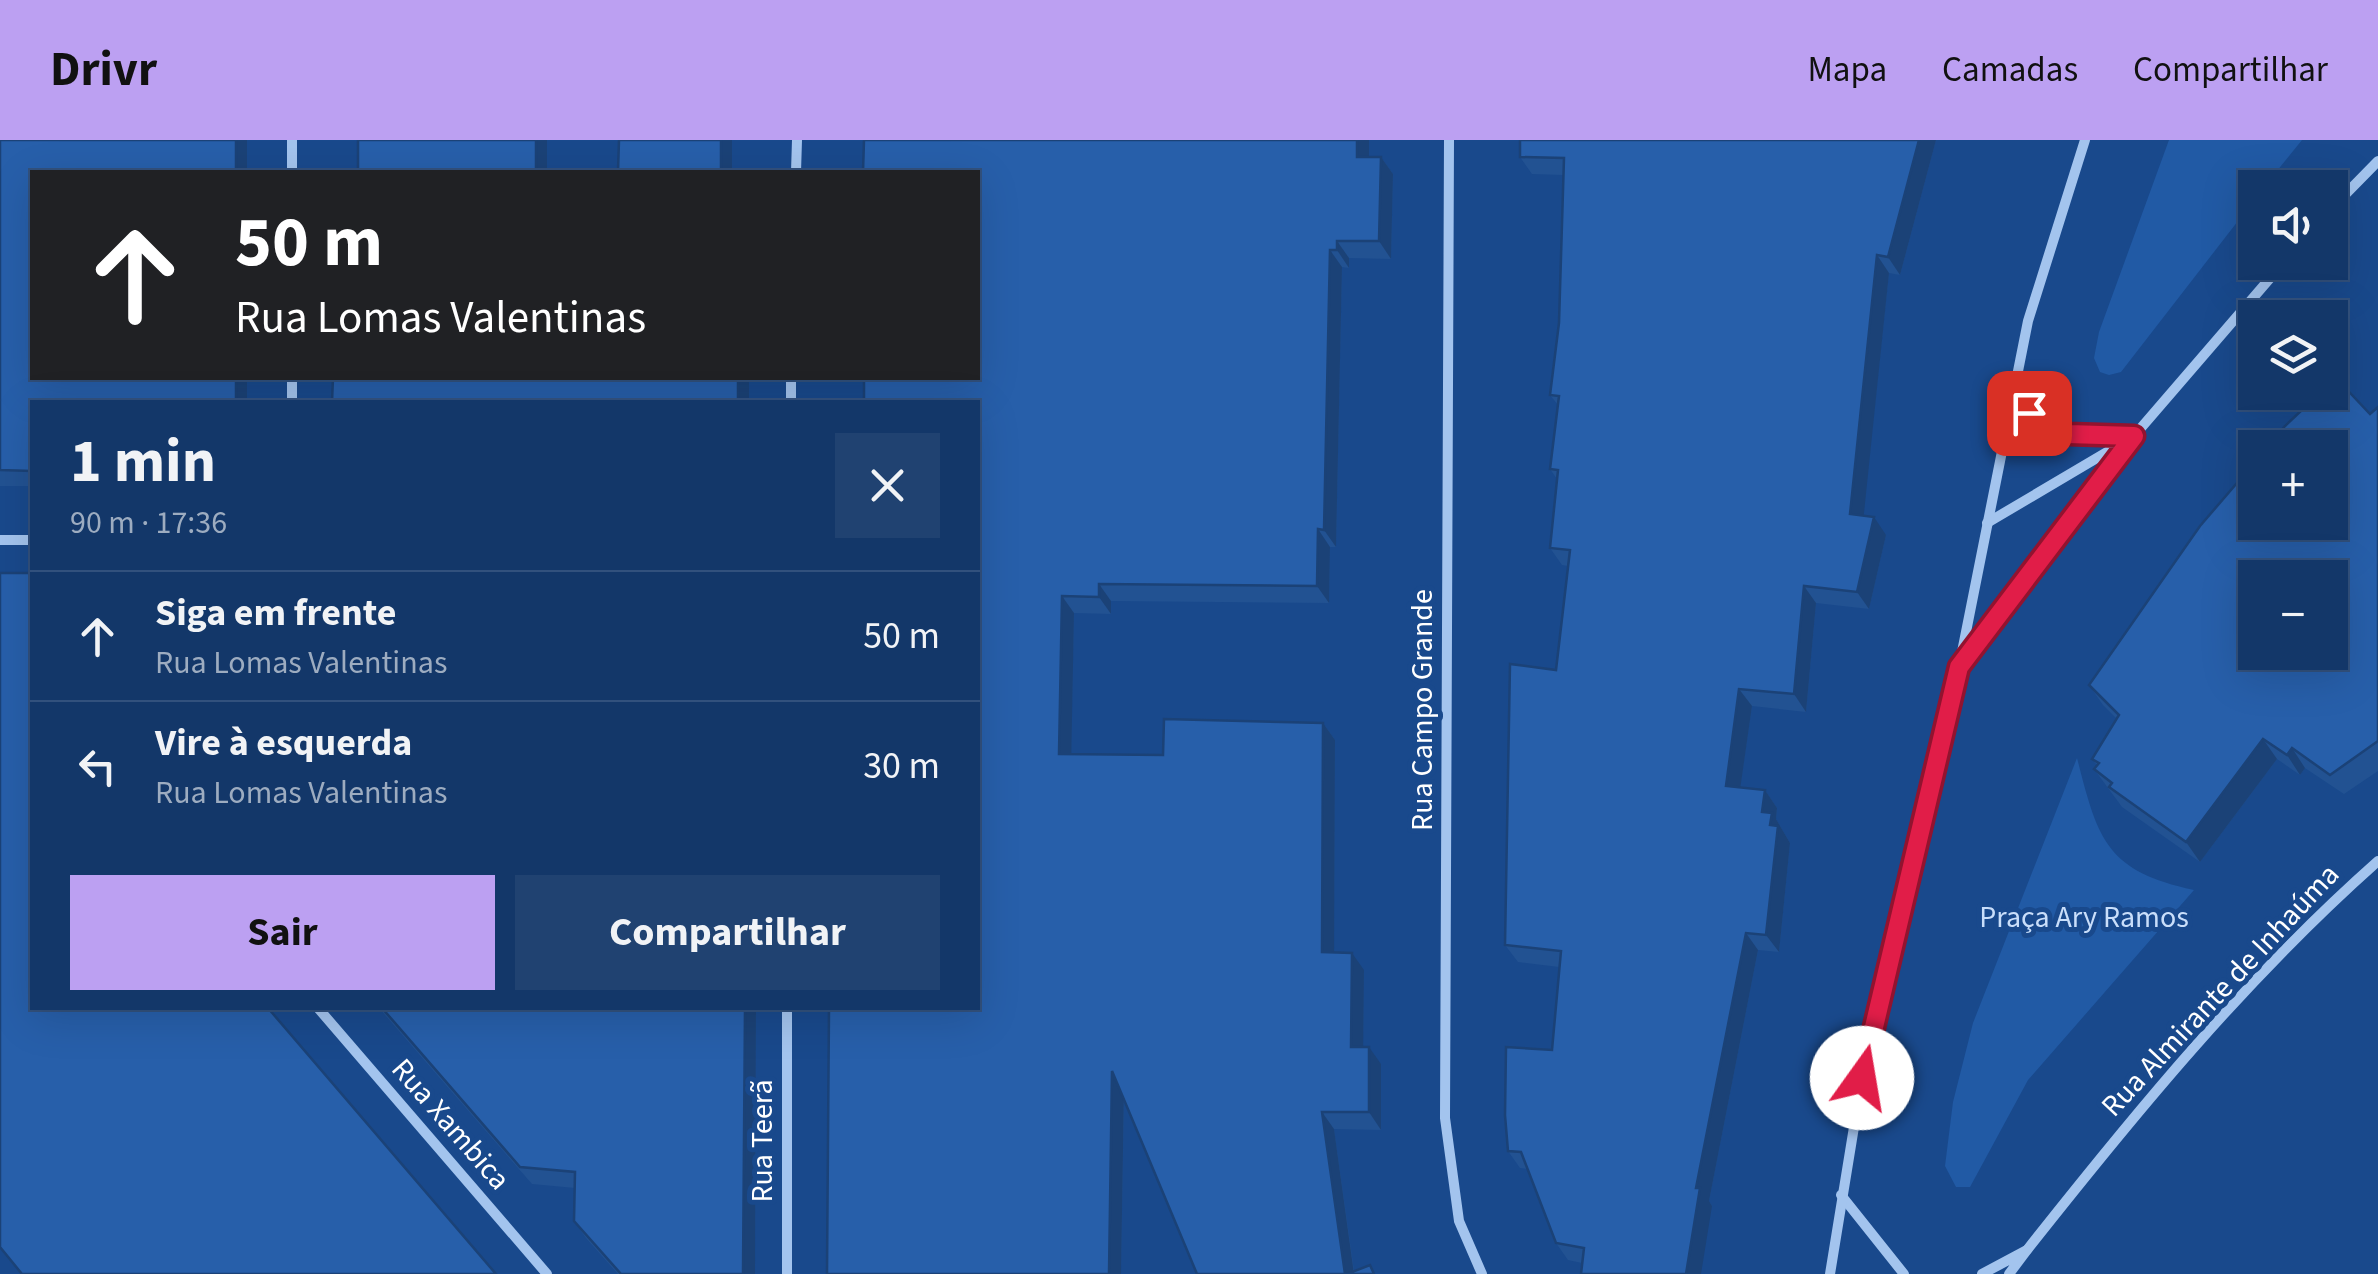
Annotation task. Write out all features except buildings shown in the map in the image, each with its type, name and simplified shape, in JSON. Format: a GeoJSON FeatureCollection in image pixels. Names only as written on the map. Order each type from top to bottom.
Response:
{"type":"FeatureCollection","features":[{"type":"Feature","properties":{"kind":"street"},"geometry":{"type":"LineString","coordinates":[[292,140],[292,170]]}},
{"type":"Feature","properties":{"kind":"street"},"geometry":{"type":"LineString","coordinates":[[796,170],[797,140]]}},
{"type":"Feature","properties":{"kind":"street","name":"Rua Campo Grande"},"geometry":{"type":"LineString","coordinates":[[1449,140],[1445,1118],[1459,1222],[1482,1274]]}},
{"type":"Feature","properties":{"kind":"street"},"geometry":{"type":"LineString","coordinates":[[1830,1274],[1862,1078],[1959,667],[2028,321],[2085,140]]}},
{"type":"Feature","properties":{"kind":"street"},"geometry":{"type":"LineString","coordinates":[[2348,192],[2378,161]]}},
{"type":"Feature","properties":{"kind":"street"},"geometry":{"type":"LineString","coordinates":[[1959,667],[2134,436],[2268,280]]}},
{"type":"Feature","properties":{"kind":"street"},"geometry":{"type":"LineString","coordinates":[[2011,401],[2068,434],[2134,436]]}},
{"type":"Feature","properties":{"kind":"street"},"geometry":{"type":"LineString","coordinates":[[1987,523],[2134,436]]}},
{"type":"Feature","properties":{"kind":"street"},"geometry":{"type":"LineString","coordinates":[[0,540],[30,540]]}},
{"type":"Feature","properties":{"kind":"street","name":"Rua Almirante de Inhaúma"},"geometry":{"type":"LineString","coordinates":[[2009,1274],[2162,1079],[2314,918],[2378,861]]}},
{"type":"Feature","properties":{"kind":"street","name":"Rua Xambica"},"geometry":{"type":"LineString","coordinates":[[320,1010],[547,1274]]}},
{"type":"Feature","properties":{"kind":"street","name":"Rua Teerã"},"geometry":{"type":"LineString","coordinates":[[787,1010],[787,1274]]}},
{"type":"Feature","properties":{"kind":"street"},"geometry":{"type":"LineString","coordinates":[[1841,1196],[1904,1274]]}},
{"type":"Feature","properties":{"kind":"street"},"geometry":{"type":"LineString","coordinates":[[1982,1274],[2027,1250]]}},
{"type":"Feature","properties":{"kind":"green space"},"geometry":{"type":"Polygon","coordinates":[[[2169,140],[2302,140],[2278,170],[2238,170],[2238,221],[2121,372],[2100,372],[2094,358],[2099,332],[2169,140]]]}},
{"type":"Feature","properties":{"kind":"green space","name":"Praça Ary Ramos"},"geometry":{"type":"Polygon","coordinates":[[[2077,758],[2092,811],[2110,848],[2142,873],[2194,890],[2028,1080],[1970,1187],[1956,1187],[1945,1166],[1953,1102],[1973,1023],[2077,758]]]}},
{"type":"Feature","properties":{"kind":"route"},"geometry":{"type":"LineString","coordinates":[[1862,1078],[1959,667],[2134,436],[2068,434],[2029,413]]}}]}
